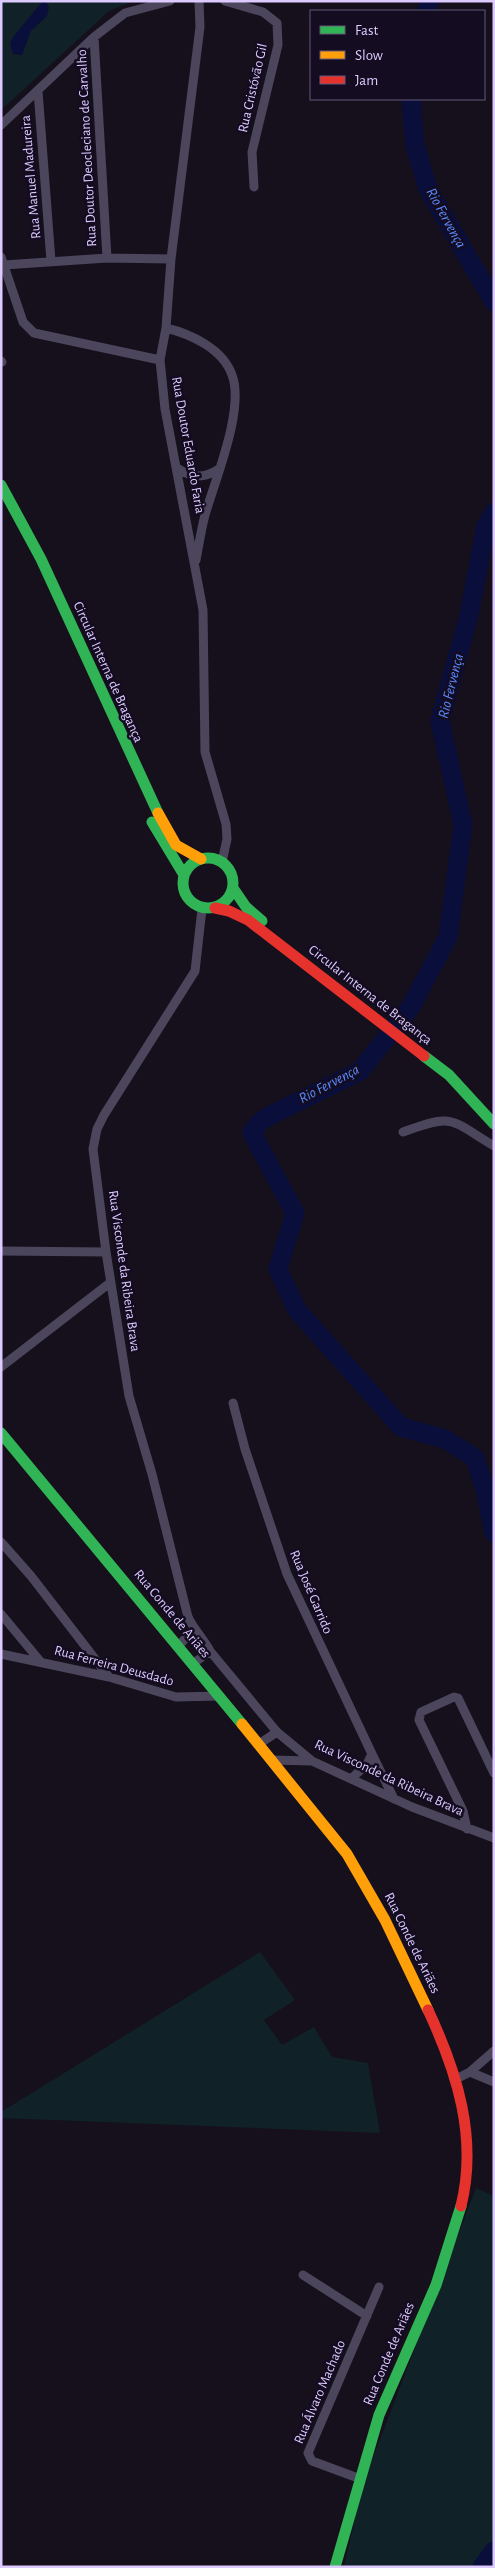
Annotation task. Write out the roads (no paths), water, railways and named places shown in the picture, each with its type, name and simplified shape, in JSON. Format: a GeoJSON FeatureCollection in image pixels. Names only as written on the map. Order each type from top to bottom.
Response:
{"type":"FeatureCollection","features":[{"type":"Feature","properties":{"kind":"main road","name":"Circular Interna de Bragança"},"geometry":{"type":"LineString","coordinates":[[1,485],[41,559],[150,799],[176,845],[201,859]]}},
{"type":"Feature","properties":{"kind":"main road","name":"Circular Interna de Bragança"},"geometry":{"type":"LineString","coordinates":[[1,498],[22,534],[52,598],[150,819],[184,875]]}},
{"type":"Feature","properties":{"kind":"main road"},"geometry":{"type":"LineString","coordinates":[[208,858],[222,862],[233,876],[233,888],[227,901],[215,908],[202,909],[194,905],[184,892],[184,875],[194,862],[201,859],[208,858]]}},
{"type":"Feature","properties":{"kind":"main road","name":"Circular Interna de Bragança"},"geometry":{"type":"LineString","coordinates":[[233,888],[246,907],[345,990],[434,1060],[468,1084],[494,1112]]}},
{"type":"Feature","properties":{"kind":"main road","name":"Circular Interna de Bragança"},"geometry":{"type":"LineString","coordinates":[[215,908],[229,911],[248,920],[345,990]]}},
{"type":"Feature","properties":{"kind":"main road","name":"Circular Interna de Bragança"},"geometry":{"type":"LineString","coordinates":[[434,1060],[494,1124]]}},
{"type":"Feature","properties":{"kind":"main road","name":"Rua Conde de Ariães"},"geometry":{"type":"LineString","coordinates":[[1,1433],[194,1663],[336,1838],[355,1865],[379,1909],[434,2023],[456,2079],[467,2139],[464,2196],[446,2258],[388,2394],[358,2478],[335,2567]]}},
{"type":"Feature","properties":{"kind":"street"},"geometry":{"type":"LineString","coordinates":[[1,125],[94,37],[125,13],[170,1]]}},
{"type":"Feature","properties":{"kind":"street","name":"Rua Doutor Eduardo Faria"},"geometry":{"type":"LineString","coordinates":[[198,1],[200,27],[171,259],[166,328],[160,360],[165,410],[203,610],[205,752],[226,824],[227,839],[222,862]]}},
{"type":"Feature","properties":{"kind":"street","name":"Rua Cristóvão Gil"},"geometry":{"type":"LineString","coordinates":[[225,1],[263,12],[277,23],[278,46],[252,152],[254,187]]}},
{"type":"Feature","properties":{"kind":"street","name":"Rua Doutor Deocleciano de Carvalho"},"geometry":{"type":"LineString","coordinates":[[94,37],[107,258]]}},
{"type":"Feature","properties":{"kind":"street","name":"Rua Manuel Madureira"},"geometry":{"type":"LineString","coordinates":[[38,90],[52,261]]}},
{"type":"Feature","properties":{"kind":"street"},"geometry":{"type":"LineString","coordinates":[[160,360],[34,332],[23,322],[3,261],[107,258],[171,259]]}},
{"type":"Feature","properties":{"kind":"street"},"geometry":{"type":"LineString","coordinates":[[166,328],[181,331],[200,340],[226,363],[233,376],[234,411],[227,446],[205,518],[195,565]]}},
{"type":"Feature","properties":{"kind":"street"},"geometry":{"type":"LineString","coordinates":[[177,468],[196,477],[207,476],[219,469]]}},
{"type":"Feature","properties":{"kind":"street","name":"Rua Visconde da Ribeira Brava"},"geometry":{"type":"LineString","coordinates":[[202,909],[195,971],[104,1114],[94,1138],[93,1149],[106,1252],[129,1396],[157,1494],[188,1617],[194,1630],[204,1639],[210,1651],[277,1732],[312,1761],[466,1829],[494,1838]]}},
{"type":"Feature","properties":{"kind":"street"},"geometry":{"type":"LineString","coordinates":[[403,1132],[436,1120],[446,1120],[460,1125],[494,1146]]}},
{"type":"Feature","properties":{"kind":"street"},"geometry":{"type":"LineString","coordinates":[[1,1251],[106,1252]]}},
{"type":"Feature","properties":{"kind":"street"},"geometry":{"type":"LineString","coordinates":[[1,1367],[111,1282]]}},
{"type":"Feature","properties":{"kind":"street","name":"Rua José Garrido"},"geometry":{"type":"LineString","coordinates":[[233,1403],[245,1449],[287,1574],[394,1798]]}},
{"type":"Feature","properties":{"kind":"street"},"geometry":{"type":"LineString","coordinates":[[1,1542],[31,1576],[109,1677]]}},
{"type":"Feature","properties":{"kind":"street"},"geometry":{"type":"LineString","coordinates":[[1,1614],[40,1661]]}},
{"type":"Feature","properties":{"kind":"street"},"geometry":{"type":"LineString","coordinates":[[178,1646],[194,1630]]}},
{"type":"Feature","properties":{"kind":"street"},"geometry":{"type":"LineString","coordinates":[[194,1663],[210,1651]]}},
{"type":"Feature","properties":{"kind":"street","name":"Rua Ferreira Deusdado"},"geometry":{"type":"LineString","coordinates":[[1,1654],[109,1677],[176,1697],[220,1696]]}},
{"type":"Feature","properties":{"kind":"street"},"geometry":{"type":"LineString","coordinates":[[466,1829],[463,1811],[419,1720],[421,1712],[454,1697],[458,1698],[494,1773]]}},
{"type":"Feature","properties":{"kind":"street"},"geometry":{"type":"LineString","coordinates":[[259,1744],[277,1732]]}},
{"type":"Feature","properties":{"kind":"street"},"geometry":{"type":"LineString","coordinates":[[351,1779],[367,1764],[372,1754]]}},
{"type":"Feature","properties":{"kind":"street"},"geometry":{"type":"LineString","coordinates":[[271,1760],[312,1761]]}},
{"type":"Feature","properties":{"kind":"street"},"geometry":{"type":"LineString","coordinates":[[456,2079],[470,2072],[494,2051]]}},
{"type":"Feature","properties":{"kind":"street"},"geometry":{"type":"LineString","coordinates":[[470,2072],[494,2082]]}},
{"type":"Feature","properties":{"kind":"street"},"geometry":{"type":"LineString","coordinates":[[303,2275],[367,2316]]}},
{"type":"Feature","properties":{"kind":"street","name":"Rua Álvaro Machado"},"geometry":{"type":"LineString","coordinates":[[358,2478],[312,2461],[308,2453],[380,2287]]}},
{"type":"Feature","properties":{"kind":"waterway","name":"Rio Fervença"},"geometry":{"type":"LineString","coordinates":[[427,10],[429,1]]}},
{"type":"Feature","properties":{"kind":"waterway","name":"Rio Fervença"},"geometry":{"type":"LineString","coordinates":[[411,100],[415,145],[428,189],[494,302]]}},
{"type":"Feature","properties":{"kind":"waterway","name":"Rio Fervença"},"geometry":{"type":"LineString","coordinates":[[494,512],[486,526],[469,615],[440,721],[463,825],[448,937],[410,1008],[360,1071],[267,1117],[259,1123],[252,1133],[295,1213],[278,1269],[297,1310],[401,1427],[445,1439],[475,1458],[485,1489],[494,1533]]}},
{"type":"Feature","properties":{"kind":"waterway","name":"Rio Fervença"},"geometry":{"type":"LineString","coordinates":[[482,2567],[494,2551]]}}]}
